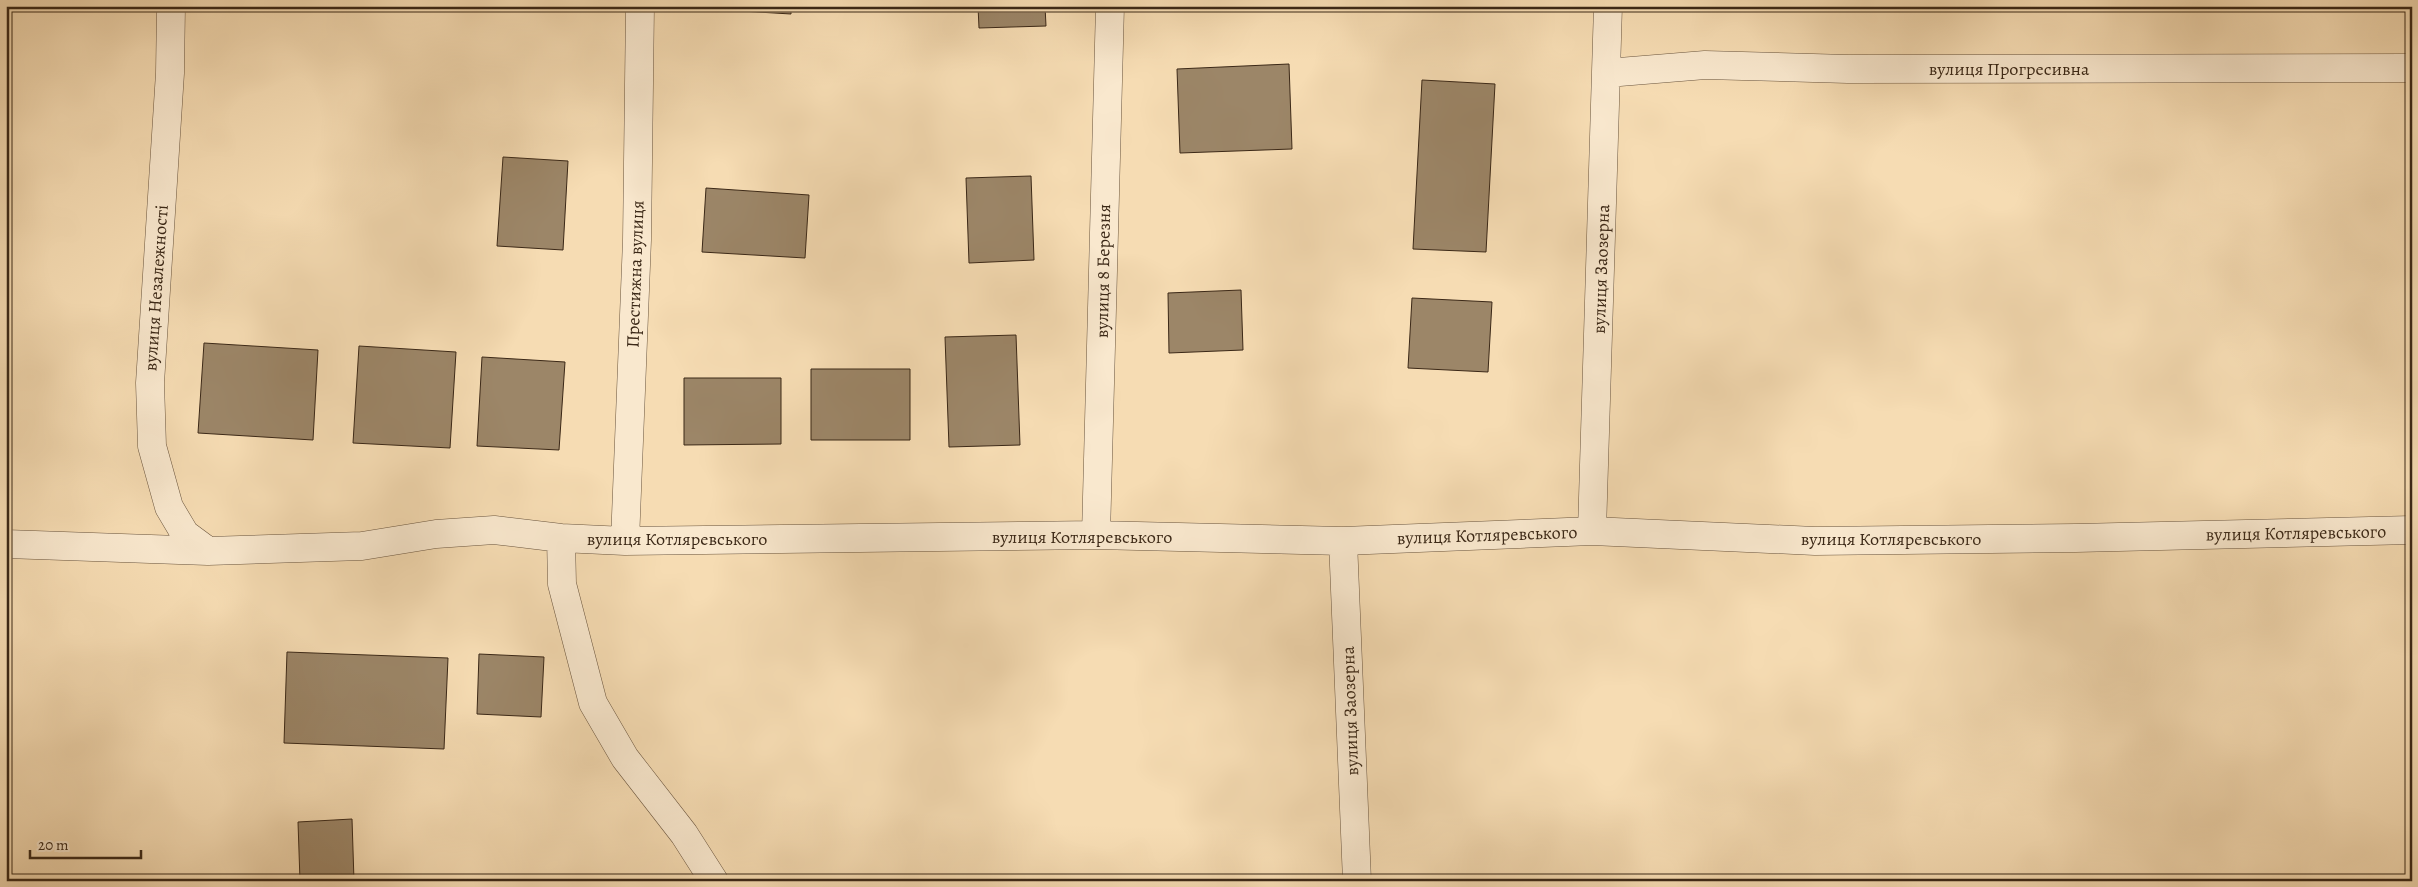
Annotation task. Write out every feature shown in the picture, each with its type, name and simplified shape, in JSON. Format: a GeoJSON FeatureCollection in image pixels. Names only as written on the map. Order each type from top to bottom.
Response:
{"type":"FeatureCollection","features":[{"type":"Feature","properties":{"kind":"street","name":"вулиця Незалежності"},"geometry":{"type":"LineString","coordinates":[[172,6],[170,73],[150,383],[152,446],[169,507],[185,534],[208,550]]}},
{"type":"Feature","properties":{"kind":"street","name":"Престижна вулиця"},"geometry":{"type":"LineString","coordinates":[[625,541],[637,240],[640,6]]}},
{"type":"Feature","properties":{"kind":"street","name":"вулиця 8 Березня"},"geometry":{"type":"LineString","coordinates":[[1096,535],[1110,6]]}},
{"type":"Feature","properties":{"kind":"street","name":"вулиця Заозерна"},"geometry":{"type":"LineString","coordinates":[[1592,531],[1608,6]]}},
{"type":"Feature","properties":{"kind":"street","name":"вулиця Прогресивна"},"geometry":{"type":"LineString","coordinates":[[1607,73],[1705,65],[1848,69],[2412,68]]}},
{"type":"Feature","properties":{"kind":"street"},"geometry":{"type":"LineString","coordinates":[[6,544],[208,550],[362,546],[436,534],[494,530],[561,538],[562,584],[593,703],[625,758],[684,834],[714,881]]}},
{"type":"Feature","properties":{"kind":"street","name":"вулиця Котляревського"},"geometry":{"type":"LineString","coordinates":[[561,538],[625,541],[1096,535],[1343,541],[1592,531],[1815,541],[2076,538],[2412,530]]}},
{"type":"Feature","properties":{"kind":"street","name":"вулиця Заозерна"},"geometry":{"type":"LineString","coordinates":[[1343,541],[1357,881]]}},
{"type":"Feature","properties":{"kind":"building"},"geometry":{"type":"Polygon","coordinates":[[[515,6],[576,6],[576,10],[515,6]]]}},
{"type":"Feature","properties":{"kind":"building"},"geometry":{"type":"Polygon","coordinates":[[[724,6],[791,6],[791,14],[724,10],[724,6]]]}},
{"type":"Feature","properties":{"kind":"building"},"geometry":{"type":"Polygon","coordinates":[[[978,6],[1045,6],[1046,26],[979,28],[978,6]]]}},
{"type":"Feature","properties":{"kind":"building"},"geometry":{"type":"Polygon","coordinates":[[[1289,64],[1292,149],[1180,153],[1177,69],[1289,64]]]}},
{"type":"Feature","properties":{"kind":"building"},"geometry":{"type":"Polygon","coordinates":[[[1422,80],[1495,84],[1486,252],[1413,249],[1422,80]]]}},
{"type":"Feature","properties":{"kind":"building"},"geometry":{"type":"Polygon","coordinates":[[[503,157],[568,161],[563,250],[497,246],[503,157]]]}},
{"type":"Feature","properties":{"kind":"building"},"geometry":{"type":"Polygon","coordinates":[[[1031,176],[1034,260],[969,263],[966,178],[1031,176]]]}},
{"type":"Feature","properties":{"kind":"building"},"geometry":{"type":"Polygon","coordinates":[[[706,188],[809,195],[805,258],[702,252],[706,188]]]}},
{"type":"Feature","properties":{"kind":"building"},"geometry":{"type":"Polygon","coordinates":[[[1241,290],[1243,350],[1169,353],[1168,293],[1241,290]]]}},
{"type":"Feature","properties":{"kind":"building"},"geometry":{"type":"Polygon","coordinates":[[[1412,298],[1492,302],[1488,372],[1408,368],[1412,298]]]}},
{"type":"Feature","properties":{"kind":"building"},"geometry":{"type":"Polygon","coordinates":[[[1016,335],[1020,445],[949,447],[945,337],[1016,335]]]}},
{"type":"Feature","properties":{"kind":"building"},"geometry":{"type":"Polygon","coordinates":[[[204,343],[318,350],[313,440],[198,433],[204,343]]]}},
{"type":"Feature","properties":{"kind":"building"},"geometry":{"type":"Polygon","coordinates":[[[359,346],[456,352],[450,448],[353,443],[359,346]]]}},
{"type":"Feature","properties":{"kind":"building"},"geometry":{"type":"Polygon","coordinates":[[[482,357],[565,362],[559,450],[477,446],[482,357]]]}},
{"type":"Feature","properties":{"kind":"building"},"geometry":{"type":"Polygon","coordinates":[[[811,369],[910,369],[910,440],[811,440],[811,369]]]}},
{"type":"Feature","properties":{"kind":"building"},"geometry":{"type":"Polygon","coordinates":[[[684,378],[781,378],[781,444],[684,445],[684,378]]]}},
{"type":"Feature","properties":{"kind":"building"},"geometry":{"type":"Polygon","coordinates":[[[287,652],[448,658],[444,749],[284,743],[287,652]]]}},
{"type":"Feature","properties":{"kind":"building"},"geometry":{"type":"Polygon","coordinates":[[[479,654],[544,657],[541,717],[477,714],[479,654]]]}},
{"type":"Feature","properties":{"kind":"building"},"geometry":{"type":"Polygon","coordinates":[[[352,819],[354,881],[300,881],[298,822],[352,819]]]}}]}
